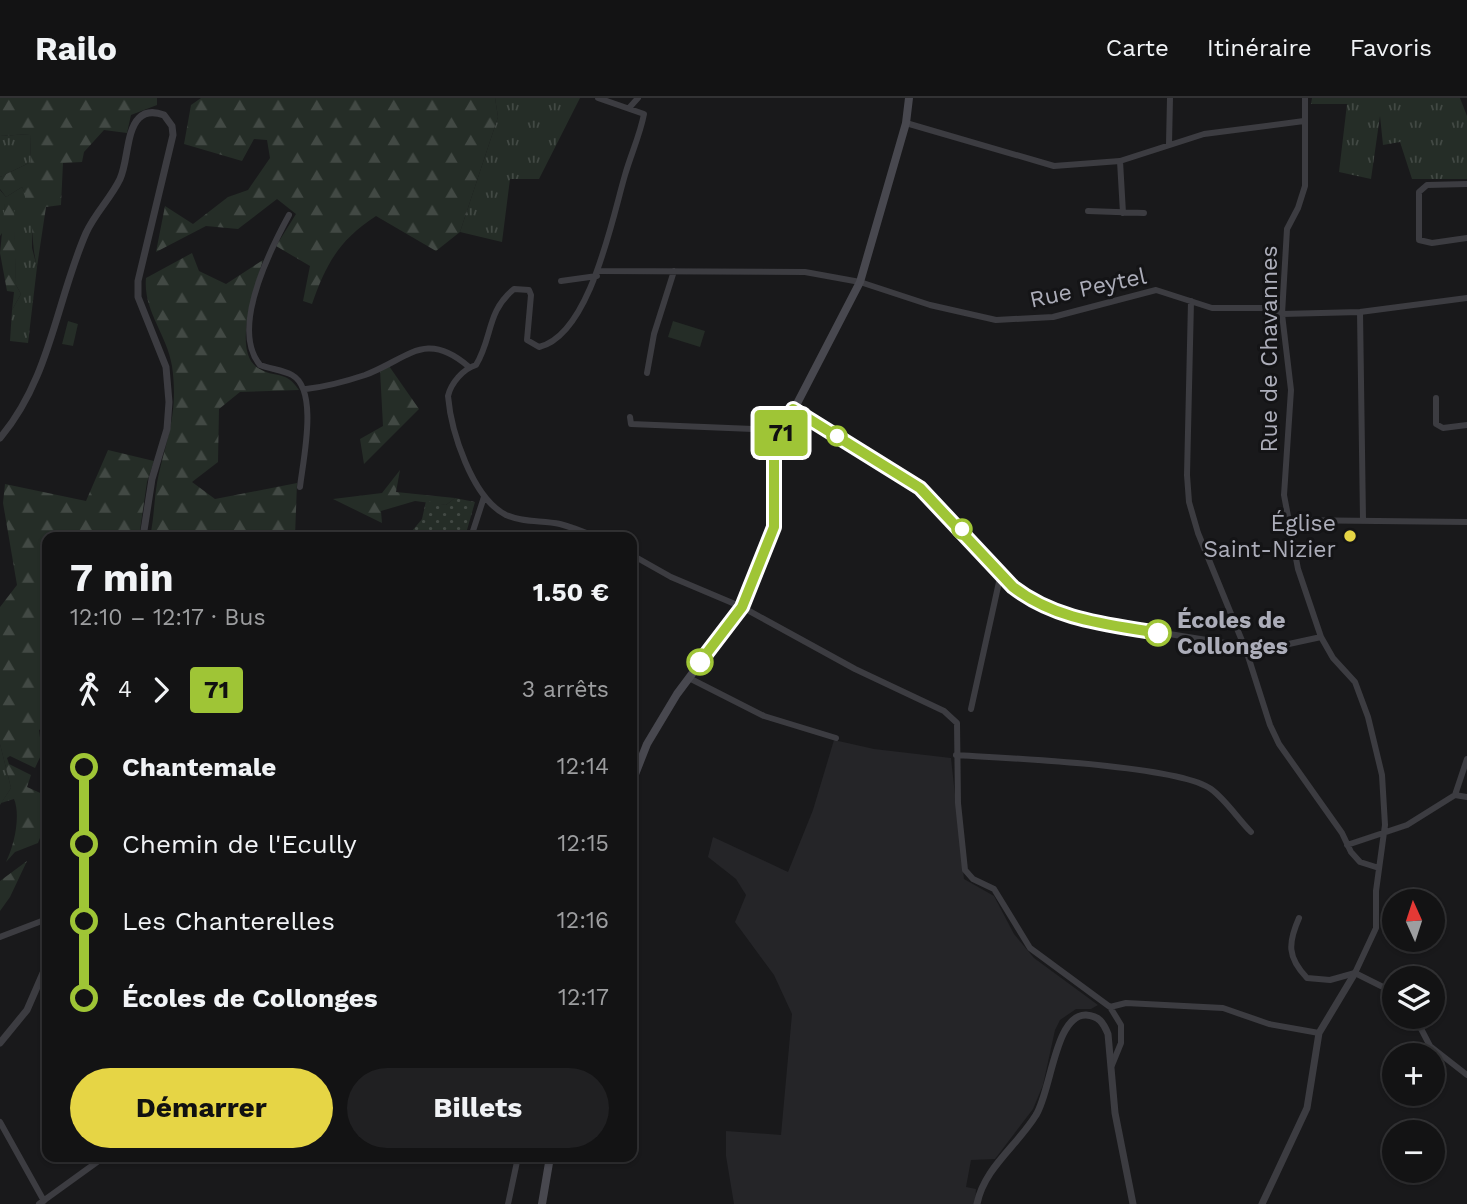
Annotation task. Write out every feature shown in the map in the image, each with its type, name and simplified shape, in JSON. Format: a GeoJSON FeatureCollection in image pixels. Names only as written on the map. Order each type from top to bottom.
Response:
{"type":"FeatureCollection","features":[{"type":"Feature","properties":{"kind":"main road"},"geometry":{"type":"LineString","coordinates":[[637,769],[647,744],[689,678],[742,607],[774,527],[774,448],[860,282],[906,123],[909,98]]}},
{"type":"Feature","properties":{"kind":"main road"},"geometry":{"type":"LineString","coordinates":[[542,1204],[548,1162]]}},
{"type":"Feature","properties":{"kind":"street"},"geometry":{"type":"LineString","coordinates":[[582,532],[559,524],[531,522],[506,515],[484,497],[463,457],[449,408],[450,387],[469,367],[476,365],[482,355],[493,315],[501,300],[514,289],[523,288],[531,295],[527,340],[539,348],[555,340],[570,323],[598,274],[644,114],[598,98]]}},
{"type":"Feature","properties":{"kind":"street"},"geometry":{"type":"LineString","coordinates":[[629,108],[638,98]]}},
{"type":"Feature","properties":{"kind":"street"},"geometry":{"type":"LineString","coordinates":[[1169,144],[1170,98]]}},
{"type":"Feature","properties":{"kind":"street","name":"Rue de Chavannes"},"geometry":{"type":"LineString","coordinates":[[1305,98],[1305,186],[1287,229],[1282,314],[1291,390],[1284,495],[1298,569],[1321,637],[1333,658],[1354,682],[1368,717],[1381,775],[1384,834],[1376,928],[1355,973]]}},
{"type":"Feature","properties":{"kind":"street"},"geometry":{"type":"LineString","coordinates":[[0,438],[20,411],[40,373],[86,234],[120,180],[135,125],[149,113],[164,115],[172,126],[173,135],[138,281],[138,297],[166,367],[168,415],[165,439],[152,479],[144,532]]}},
{"type":"Feature","properties":{"kind":"street"},"geometry":{"type":"LineString","coordinates":[[906,123],[1054,166],[1120,161],[1169,144],[1236,127],[1304,121]]}},
{"type":"Feature","properties":{"kind":"street"},"geometry":{"type":"LineString","coordinates":[[1120,161],[1123,213]]}},
{"type":"Feature","properties":{"kind":"street"},"geometry":{"type":"LineString","coordinates":[[1467,184],[1427,184],[1419,192],[1419,240],[1432,243],[1467,238]]}},
{"type":"Feature","properties":{"kind":"street"},"geometry":{"type":"LineString","coordinates":[[1088,211],[1144,213]]}},
{"type":"Feature","properties":{"kind":"street"},"geometry":{"type":"LineString","coordinates":[[289,215],[264,262],[251,317],[251,337],[254,357],[260,365],[295,377],[306,389],[307,412],[300,487]]}},
{"type":"Feature","properties":{"kind":"street"},"geometry":{"type":"LineString","coordinates":[[647,373],[654,334],[674,271]]}},
{"type":"Feature","properties":{"kind":"street","name":"Rue Peytel"},"geometry":{"type":"LineString","coordinates":[[561,281],[598,274],[674,271],[805,272],[860,282],[929,304],[1008,321],[1063,315],[1156,290],[1212,308],[1262,308],[1282,314],[1360,312],[1467,298]]}},
{"type":"Feature","properties":{"kind":"street"},"geometry":{"type":"LineString","coordinates":[[1191,301],[1187,475],[1189,502],[1198,533],[1244,646],[1256,689],[1279,744],[1333,818],[1347,845],[1360,862],[1379,868]]}},
{"type":"Feature","properties":{"kind":"street"},"geometry":{"type":"LineString","coordinates":[[1360,312],[1363,520]]}},
{"type":"Feature","properties":{"kind":"street"},"geometry":{"type":"LineString","coordinates":[[306,389],[365,374],[421,349],[446,350],[469,367]]}},
{"type":"Feature","properties":{"kind":"street"},"geometry":{"type":"LineString","coordinates":[[1436,398],[1436,424],[1443,428],[1467,425]]}},
{"type":"Feature","properties":{"kind":"street"},"geometry":{"type":"LineString","coordinates":[[793,409],[920,488],[1028,598],[1062,615],[1244,646],[1275,647],[1321,637]]}},
{"type":"Feature","properties":{"kind":"street"},"geometry":{"type":"LineString","coordinates":[[631,417],[631,424],[753,429],[781,433]]}},
{"type":"Feature","properties":{"kind":"street"},"geometry":{"type":"LineString","coordinates":[[473,532],[484,497]]}},
{"type":"Feature","properties":{"kind":"street"},"geometry":{"type":"LineString","coordinates":[[1288,520],[1467,522]]}},
{"type":"Feature","properties":{"kind":"street"},"geometry":{"type":"LineString","coordinates":[[637,558],[671,577],[742,607],[855,669],[944,711],[957,723],[956,755],[965,870],[973,879],[994,889],[1030,948],[1110,1006],[1121,1025],[1121,1043],[1111,1066]]}},
{"type":"Feature","properties":{"kind":"street"},"geometry":{"type":"LineString","coordinates":[[971,709],[1001,573]]}},
{"type":"Feature","properties":{"kind":"street"},"geometry":{"type":"LineString","coordinates":[[689,678],[764,716],[836,738]]}},
{"type":"Feature","properties":{"kind":"street"},"geometry":{"type":"LineString","coordinates":[[956,755],[1096,766],[1192,779],[1212,789],[1251,832]]}},
{"type":"Feature","properties":{"kind":"street"},"geometry":{"type":"LineString","coordinates":[[1347,845],[1407,825],[1455,795],[1467,759]]}},
{"type":"Feature","properties":{"kind":"street"},"geometry":{"type":"LineString","coordinates":[[1455,795],[1467,797]]}},
{"type":"Feature","properties":{"kind":"street"},"geometry":{"type":"LineString","coordinates":[[1299,918],[1289,948],[1292,958],[1307,978],[1330,980],[1355,973],[1382,986]]}},
{"type":"Feature","properties":{"kind":"street"},"geometry":{"type":"LineString","coordinates":[[0,937],[42,921]]}},
{"type":"Feature","properties":{"kind":"street"},"geometry":{"type":"LineString","coordinates":[[1262,1204],[1307,1108],[1319,1033],[1355,973]]}},
{"type":"Feature","properties":{"kind":"street"},"geometry":{"type":"LineString","coordinates":[[0,1043],[27,1010],[42,976]]}},
{"type":"Feature","properties":{"kind":"street"},"geometry":{"type":"LineString","coordinates":[[1110,1006],[1126,1003],[1223,1007],[1269,1024],[1319,1033]]}},
{"type":"Feature","properties":{"kind":"street"},"geometry":{"type":"LineString","coordinates":[[977,1204],[981,1184],[1035,1117],[1046,1098],[1062,1031],[1068,1021],[1080,1015],[1094,1016],[1104,1023],[1108,1034],[1115,1114],[1133,1204]]}},
{"type":"Feature","properties":{"kind":"street"},"geometry":{"type":"LineString","coordinates":[[1421,1029],[1430,1046],[1467,1075]]}},
{"type":"Feature","properties":{"kind":"street"},"geometry":{"type":"LineString","coordinates":[[0,1122],[41,1203],[97,1162]]}},
{"type":"Feature","properties":{"kind":"street"},"geometry":{"type":"LineString","coordinates":[[508,1204],[517,1162]]}},
{"type":"Feature","properties":{"kind":"shaded area"},"geometry":{"type":"Polygon","coordinates":[[[834,740],[874,749],[951,758],[964,879],[994,896],[1014,934],[1034,958],[1098,1005],[1091,1009],[1076,1009],[1060,1020],[1055,1030],[1043,1085],[1033,1109],[995,1159],[971,1160],[966,1187],[976,1189],[975,1204],[734,1204],[726,1156],[726,1131],[781,1135],[792,1014],[774,975],[735,922],[746,895],[736,879],[708,857],[713,837],[788,872],[813,810],[834,740]]]}},
{"type":"Feature","properties":{"kind":"green space"},"geometry":{"type":"Polygon","coordinates":[[[0,98],[157,98],[157,105],[131,115],[127,133],[104,130],[84,152],[82,162],[63,163],[61,205],[46,207],[37,267],[31,216],[22,187],[6,197],[0,189],[0,177],[31,162],[30,134],[0,136],[0,98]]]}},
{"type":"Feature","properties":{"kind":"green space"},"geometry":{"type":"Polygon","coordinates":[[[201,98],[495,98],[498,117],[460,232],[436,251],[376,216],[352,234],[335,254],[312,304],[303,301],[310,266],[276,246],[296,214],[277,199],[238,229],[206,226],[156,252],[165,206],[193,224],[228,197],[248,190],[270,158],[267,140],[254,139],[242,161],[184,144],[191,105],[201,98]]]}},
{"type":"Feature","properties":{"kind":"green space"},"geometry":{"type":"Polygon","coordinates":[[[495,98],[580,98],[539,179],[510,179],[502,242],[460,232],[498,117],[495,98]]]}},
{"type":"Feature","properties":{"kind":"green space"},"geometry":{"type":"Polygon","coordinates":[[[1312,98],[1460,98],[1467,116],[1467,179],[1412,179],[1400,142],[1383,145],[1380,116],[1371,179],[1339,172],[1347,104],[1311,104],[1312,98]]]}},
{"type":"Feature","properties":{"kind":"green space"},"geometry":{"type":"Polygon","coordinates":[[[30,134],[31,162],[0,177],[0,136],[30,134]]]}},
{"type":"Feature","properties":{"kind":"green space"},"geometry":{"type":"Polygon","coordinates":[[[22,187],[32,207],[32,248],[37,267],[28,343],[10,341],[12,310],[21,294],[16,285],[13,202],[5,203],[4,230],[0,236],[0,190],[6,197],[22,187]]]}},
{"type":"Feature","properties":{"kind":"green space"},"geometry":{"type":"Polygon","coordinates":[[[5,202],[14,202],[16,285],[21,294],[12,310],[14,292],[7,291],[0,253],[5,202]]]}},
{"type":"Feature","properties":{"kind":"green space"},"geometry":{"type":"Polygon","coordinates":[[[192,253],[199,271],[226,284],[263,260],[251,300],[246,347],[250,359],[258,368],[289,379],[299,390],[240,392],[219,409],[218,462],[192,482],[215,499],[297,483],[295,532],[151,532],[157,483],[173,413],[174,383],[169,354],[148,301],[146,278],[192,253]]]}},
{"type":"Feature","properties":{"kind":"green space"},"geometry":{"type":"Polygon","coordinates":[[[68,321],[78,324],[73,346],[62,344],[68,321]]]}},
{"type":"Feature","properties":{"kind":"green space"},"geometry":{"type":"Polygon","coordinates":[[[673,321],[705,331],[700,347],[668,337],[673,321]]]}},
{"type":"Feature","properties":{"kind":"green space"},"geometry":{"type":"Polygon","coordinates":[[[389,366],[419,409],[364,464],[360,439],[383,426],[380,370],[389,366]]]}},
{"type":"Feature","properties":{"kind":"green space"},"geometry":{"type":"Polygon","coordinates":[[[108,450],[154,461],[147,482],[140,532],[42,532],[42,728],[39,730],[42,753],[35,768],[10,756],[7,758],[9,764],[31,775],[27,787],[42,794],[42,833],[38,843],[15,852],[6,862],[14,840],[17,814],[14,799],[1,803],[11,788],[0,744],[0,607],[17,585],[3,503],[5,484],[86,501],[108,450]]]}},
{"type":"Feature","properties":{"kind":"green space"},"geometry":{"type":"Polygon","coordinates":[[[400,470],[396,492],[455,498],[446,505],[415,501],[381,511],[382,523],[333,499],[382,493],[400,470]]]}},
{"type":"Feature","properties":{"kind":"green space"},"geometry":{"type":"Polygon","coordinates":[[[455,498],[475,502],[466,532],[411,532],[422,519],[426,501],[446,505],[455,498]]]}},
{"type":"Feature","properties":{"kind":"green space"},"geometry":{"type":"Polygon","coordinates":[[[0,744],[11,788],[0,805],[0,744]]]}},
{"type":"Feature","properties":{"kind":"green space"},"geometry":{"type":"Polygon","coordinates":[[[27,861],[10,897],[0,911],[0,881],[27,861]]]}},
{"type":"Feature","properties":{"kind":"bus line","name":"71"},"geometry":{"type":"LineString","coordinates":[[700,662],[742,607],[774,527],[774,448],[793,409],[920,488],[962,529],[1013,587],[1028,598],[1062,615],[1158,633]]}},
{"type":"Feature","properties":{"kind":"place","name":"Église Saint-Nizier"},"geometry":{"type":"Point","coordinates":[1350,536]}},
{"type":"Feature","properties":{"kind":"place","name":"Écoles de Collonges"},"geometry":{"type":"Point","coordinates":[1158,633]}}]}
